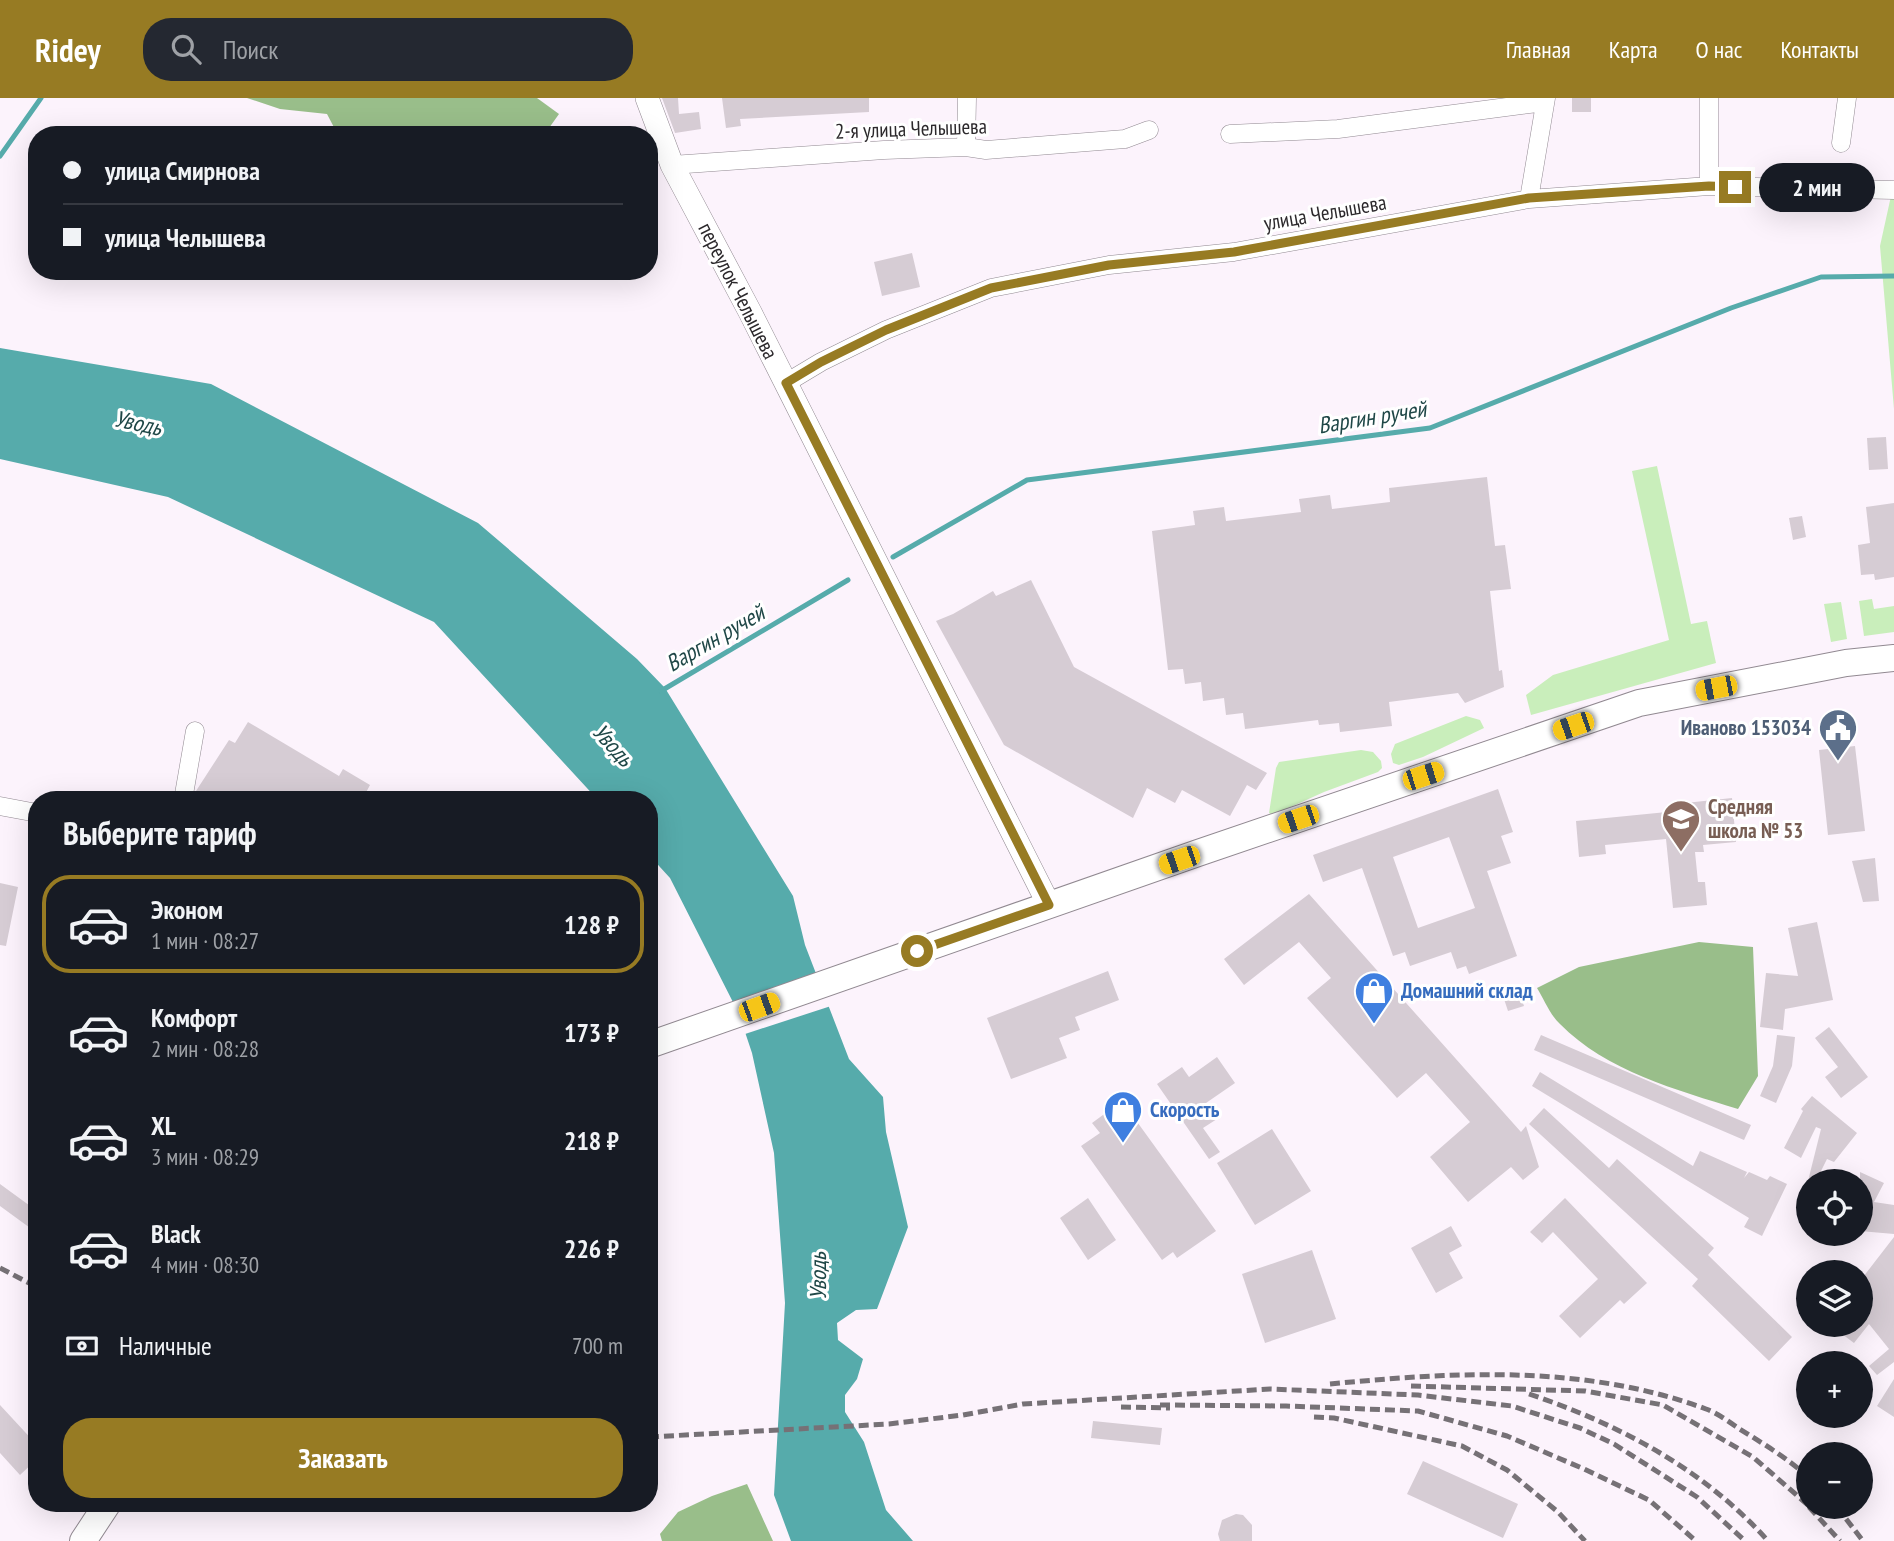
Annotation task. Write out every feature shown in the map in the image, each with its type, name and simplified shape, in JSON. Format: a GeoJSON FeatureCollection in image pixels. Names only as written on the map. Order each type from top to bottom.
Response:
{"type":"FeatureCollection","features":[{"type":"Feature","properties":{"kind":"main road"},"geometry":{"type":"LineString","coordinates":[[658,1042],[1049,905],[1639,704],[1846,663],[1894,658]]}},
{"type":"Feature","properties":{"kind":"main road"},"geometry":{"type":"LineString","coordinates":[[83,1541],[102,1512]]}},
{"type":"Feature","properties":{"kind":"street","name":"переулок Челышева"},"geometry":{"type":"LineString","coordinates":[[648,98],[672,165],[786,383],[1049,905]]}},
{"type":"Feature","properties":{"kind":"street"},"geometry":{"type":"LineString","coordinates":[[966,147],[967,98]]}},
{"type":"Feature","properties":{"kind":"street"},"geometry":{"type":"LineString","coordinates":[[1709,98],[1709,186]]}},
{"type":"Feature","properties":{"kind":"street"},"geometry":{"type":"LineString","coordinates":[[1841,143],[1847,98]]}},
{"type":"Feature","properties":{"kind":"street"},"geometry":{"type":"LineString","coordinates":[[1230,134],[1338,129],[1545,100],[1529,198]]}},
{"type":"Feature","properties":{"kind":"street","name":"2-я улица Челышева"},"geometry":{"type":"LineString","coordinates":[[672,165],[884,150],[966,147],[986,150],[1125,139],[1149,130]]}},
{"type":"Feature","properties":{"kind":"street","name":"улица Челышева"},"geometry":{"type":"LineString","coordinates":[[786,383],[821,362],[886,330],[991,288],[1109,265],[1234,252],[1529,198],[1709,186],[1894,190]]}},
{"type":"Feature","properties":{"kind":"street"},"geometry":{"type":"LineString","coordinates":[[185,791],[195,731]]}},
{"type":"Feature","properties":{"kind":"street"},"geometry":{"type":"LineString","coordinates":[[0,806],[28,811]]}},
{"type":"Feature","properties":{"kind":"green space"},"geometry":{"type":"Polygon","coordinates":[[[247,98],[537,98],[559,114],[550,126],[333,126],[327,114],[280,109],[247,98]]]}},
{"type":"Feature","properties":{"kind":"green space"},"geometry":{"type":"Polygon","coordinates":[[[1891,196],[1894,196],[1894,409],[1880,246],[1891,196]]]}},
{"type":"Feature","properties":{"kind":"green space"},"geometry":{"type":"Polygon","coordinates":[[[1657,466],[1691,624],[1707,621],[1716,663],[1531,715],[1526,695],[1553,675],[1669,640],[1632,471],[1657,466]]]}},
{"type":"Feature","properties":{"kind":"green space"},"geometry":{"type":"Polygon","coordinates":[[[1872,599],[1874,609],[1894,606],[1894,632],[1864,636],[1859,601],[1872,599]]]}},
{"type":"Feature","properties":{"kind":"green space"},"geometry":{"type":"Polygon","coordinates":[[[1841,602],[1847,639],[1831,642],[1824,604],[1841,602]]]}},
{"type":"Feature","properties":{"kind":"green space"},"geometry":{"type":"Polygon","coordinates":[[[1466,716],[1480,720],[1484,728],[1423,757],[1399,765],[1393,763],[1391,754],[1395,744],[1466,716]]]}},
{"type":"Feature","properties":{"kind":"green space"},"geometry":{"type":"Polygon","coordinates":[[[1361,750],[1373,752],[1381,761],[1382,768],[1378,772],[1273,815],[1269,813],[1279,762],[1361,750]]]}},
{"type":"Feature","properties":{"kind":"green space"},"geometry":{"type":"Polygon","coordinates":[[[1699,942],[1753,947],[1758,1076],[1738,1109],[1620,1067],[1578,1040],[1556,1020],[1537,988],[1579,967],[1699,942]]]}},
{"type":"Feature","properties":{"kind":"green space"},"geometry":{"type":"Polygon","coordinates":[[[747,1484],[773,1541],[662,1541],[660,1534],[678,1512],[747,1484]]]}},
{"type":"Feature","properties":{"kind":"water","name":"Уводь"},"geometry":{"type":"Polygon","coordinates":[[[0,348],[211,384],[478,523],[637,659],[665,688],[793,896],[805,945],[849,1059],[883,1097],[886,1132],[908,1227],[877,1309],[856,1310],[837,1323],[838,1340],[863,1359],[857,1379],[845,1395],[845,1412],[864,1442],[886,1510],[913,1541],[791,1541],[774,1495],[785,1303],[774,1153],[752,1053],[739,1014],[670,878],[658,865],[658,791],[590,791],[434,622],[168,497],[0,459],[0,348]]]}},
{"type":"Feature","properties":{"kind":"pier"},"geometry":{"type":"Polygon","coordinates":[[[819,973],[831,1006],[742,1035],[736,1015],[819,973]]]}},
{"type":"Feature","properties":{"kind":"building"},"geometry":{"type":"Polygon","coordinates":[[[662,98],[678,98],[679,114],[699,112],[701,129],[675,133],[662,98]]]}},
{"type":"Feature","properties":{"kind":"building"},"geometry":{"type":"Polygon","coordinates":[[[722,98],[869,98],[869,112],[740,119],[741,126],[726,128],[722,98]]]}},
{"type":"Feature","properties":{"kind":"building"},"geometry":{"type":"Polygon","coordinates":[[[1572,98],[1591,98],[1591,112],[1572,112],[1572,98]]]}},
{"type":"Feature","properties":{"kind":"building"},"geometry":{"type":"Polygon","coordinates":[[[912,253],[920,287],[882,296],[874,262],[912,253]]]}},
{"type":"Feature","properties":{"kind":"building"},"geometry":{"type":"Polygon","coordinates":[[[1886,437],[1888,469],[1869,470],[1867,438],[1886,437]]]}},
{"type":"Feature","properties":{"kind":"building"},"geometry":{"type":"Polygon","coordinates":[[[1487,477],[1495,546],[1505,545],[1511,589],[1490,591],[1499,671],[1502,670],[1504,687],[1465,703],[1458,693],[1389,702],[1392,726],[1340,732],[1339,723],[1319,725],[1318,720],[1245,729],[1243,713],[1226,715],[1224,698],[1203,701],[1201,682],[1185,684],[1183,669],[1168,670],[1152,531],[1195,525],[1193,511],[1224,507],[1226,521],[1301,512],[1299,499],[1330,495],[1332,509],[1390,502],[1389,488],[1487,477]]]}},
{"type":"Feature","properties":{"kind":"building"},"geometry":{"type":"Polygon","coordinates":[[[1894,503],[1894,577],[1875,580],[1874,574],[1861,575],[1858,545],[1870,543],[1866,507],[1894,503]]]}},
{"type":"Feature","properties":{"kind":"building"},"geometry":{"type":"Polygon","coordinates":[[[1802,516],[1806,537],[1793,540],[1789,518],[1802,516]]]}},
{"type":"Feature","properties":{"kind":"building"},"geometry":{"type":"Polygon","coordinates":[[[1031,580],[1074,667],[1267,773],[1256,790],[1247,785],[1230,816],[1182,790],[1175,803],[1147,788],[1133,818],[1004,745],[936,621],[993,591],[996,596],[1031,580]]]}},
{"type":"Feature","properties":{"kind":"building"},"geometry":{"type":"Polygon","coordinates":[[[248,722],[339,776],[343,769],[370,785],[367,791],[196,791],[229,740],[235,743],[248,722]]]}},
{"type":"Feature","properties":{"kind":"building"},"geometry":{"type":"Polygon","coordinates":[[[1855,746],[1865,831],[1828,835],[1819,750],[1855,746]]]}},
{"type":"Feature","properties":{"kind":"building"},"geometry":{"type":"Polygon","coordinates":[[[1498,789],[1513,832],[1501,836],[1511,863],[1487,871],[1517,956],[1469,974],[1466,966],[1457,969],[1451,952],[1410,966],[1405,952],[1393,956],[1362,868],[1323,882],[1313,855],[1498,789]],[[1449,837],[1393,857],[1418,928],[1475,908],[1449,837]]]}},
{"type":"Feature","properties":{"kind":"building","name":"Средняя школа № 53"},"geometry":{"type":"Polygon","coordinates":[[[1732,798],[1736,842],[1703,845],[1704,852],[1695,852],[1698,882],[1705,882],[1707,905],[1673,908],[1666,839],[1605,845],[1606,854],[1579,857],[1576,821],[1677,811],[1676,804],[1732,798]]]}},
{"type":"Feature","properties":{"kind":"building"},"geometry":{"type":"Polygon","coordinates":[[[1875,858],[1879,901],[1863,902],[1852,861],[1875,858]]]}},
{"type":"Feature","properties":{"kind":"building"},"geometry":{"type":"Polygon","coordinates":[[[0,883],[18,887],[6,946],[0,945],[0,883]]]}},
{"type":"Feature","properties":{"kind":"building"},"geometry":{"type":"Polygon","coordinates":[[[1309,894],[1521,1132],[1526,1126],[1539,1167],[1523,1180],[1511,1167],[1468,1202],[1430,1157],[1470,1122],[1426,1073],[1397,1098],[1307,998],[1331,978],[1299,942],[1244,985],[1224,959],[1309,894]]]}},
{"type":"Feature","properties":{"kind":"building"},"geometry":{"type":"Polygon","coordinates":[[[1817,922],[1833,1000],[1785,1009],[1783,1030],[1760,1027],[1766,973],[1798,976],[1788,928],[1817,922]]]}},
{"type":"Feature","properties":{"kind":"building"},"geometry":{"type":"Polygon","coordinates":[[[1108,971],[1119,1000],[1075,1017],[1080,1030],[1059,1038],[1067,1058],[1011,1079],[987,1018],[1108,971]]]}},
{"type":"Feature","properties":{"kind":"building"},"geometry":{"type":"Polygon","coordinates":[[[1519,991],[1524,1006],[1508,1011],[1503,996],[1519,991]]]}},
{"type":"Feature","properties":{"kind":"building"},"geometry":{"type":"Polygon","coordinates":[[[1829,1027],[1868,1077],[1841,1098],[1825,1077],[1838,1067],[1815,1038],[1829,1027]]]}},
{"type":"Feature","properties":{"kind":"building"},"geometry":{"type":"Polygon","coordinates":[[[1541,1035],[1751,1125],[1744,1140],[1534,1050],[1541,1035]]]}},
{"type":"Feature","properties":{"kind":"building"},"geometry":{"type":"Polygon","coordinates":[[[1777,1035],[1795,1037],[1792,1066],[1776,1103],[1760,1096],[1773,1066],[1777,1035]]]}},
{"type":"Feature","properties":{"kind":"building"},"geometry":{"type":"Polygon","coordinates":[[[1217,1057],[1235,1083],[1206,1103],[1217,1119],[1203,1128],[1220,1152],[1209,1159],[1157,1084],[1182,1067],[1189,1077],[1217,1057]]]}},
{"type":"Feature","properties":{"kind":"building"},"geometry":{"type":"Polygon","coordinates":[[[1540,1072],[1693,1166],[1700,1151],[1747,1172],[1744,1178],[1749,1172],[1767,1180],[1770,1176],[1787,1184],[1762,1236],[1744,1227],[1749,1218],[1532,1086],[1540,1072]]]}},
{"type":"Feature","properties":{"kind":"building"},"geometry":{"type":"Polygon","coordinates":[[[1812,1096],[1857,1133],[1834,1162],[1827,1159],[1822,1169],[1811,1169],[1821,1129],[1816,1127],[1801,1158],[1784,1148],[1803,1111],[1801,1109],[1812,1096]]]}},
{"type":"Feature","properties":{"kind":"building"},"geometry":{"type":"Polygon","coordinates":[[[1122,1101],[1216,1231],[1177,1258],[1173,1252],[1162,1260],[1081,1146],[1100,1133],[1092,1123],[1122,1101]]]}},
{"type":"Feature","properties":{"kind":"building"},"geometry":{"type":"Polygon","coordinates":[[[1544,1108],[1609,1168],[1617,1159],[1714,1248],[1708,1255],[1792,1337],[1769,1361],[1692,1286],[1698,1279],[1529,1124],[1544,1108]]]}},
{"type":"Feature","properties":{"kind":"building"},"geometry":{"type":"Polygon","coordinates":[[[1272,1129],[1311,1191],[1255,1225],[1217,1163],[1272,1129]]]}},
{"type":"Feature","properties":{"kind":"building"},"geometry":{"type":"Polygon","coordinates":[[[1873,1178],[1884,1183],[1874,1202],[1894,1205],[1894,1234],[1873,1232],[1873,1178]]]}},
{"type":"Feature","properties":{"kind":"building"},"geometry":{"type":"Polygon","coordinates":[[[0,1184],[28,1204],[28,1226],[0,1206],[0,1184]]]}},
{"type":"Feature","properties":{"kind":"building"},"geometry":{"type":"Polygon","coordinates":[[[1088,1198],[1116,1240],[1088,1260],[1060,1218],[1088,1198]]]}},
{"type":"Feature","properties":{"kind":"building"},"geometry":{"type":"Polygon","coordinates":[[[1565,1198],[1647,1283],[1624,1304],[1620,1300],[1580,1338],[1559,1316],[1598,1279],[1553,1232],[1542,1243],[1530,1232],[1565,1198]]]}},
{"type":"Feature","properties":{"kind":"building"},"geometry":{"type":"Polygon","coordinates":[[[1451,1226],[1462,1246],[1449,1253],[1463,1278],[1436,1293],[1411,1248],[1451,1226]]]}},
{"type":"Feature","properties":{"kind":"building"},"geometry":{"type":"Polygon","coordinates":[[[1894,1237],[1894,1362],[1877,1375],[1873,1370],[1873,1363],[1889,1349],[1873,1329],[1873,1264],[1894,1237]]]}},
{"type":"Feature","properties":{"kind":"building"},"geometry":{"type":"Polygon","coordinates":[[[1312,1250],[1336,1319],[1265,1343],[1242,1274],[1312,1250]]]}},
{"type":"Feature","properties":{"kind":"building"},"geometry":{"type":"Polygon","coordinates":[[[1846,1337],[1859,1337],[1854,1343],[1846,1337]]]}},
{"type":"Feature","properties":{"kind":"building"},"geometry":{"type":"Polygon","coordinates":[[[1894,1379],[1894,1417],[1877,1406],[1894,1379]]]}},
{"type":"Feature","properties":{"kind":"building"},"geometry":{"type":"Polygon","coordinates":[[[0,1405],[28,1435],[28,1467],[20,1475],[0,1453],[0,1405]]]}},
{"type":"Feature","properties":{"kind":"building"},"geometry":{"type":"Polygon","coordinates":[[[1093,1421],[1162,1428],[1160,1445],[1091,1438],[1093,1421]]]}},
{"type":"Feature","properties":{"kind":"building"},"geometry":{"type":"Polygon","coordinates":[[[1423,1461],[1518,1504],[1503,1538],[1407,1494],[1423,1461]]]}},
{"type":"Feature","properties":{"kind":"building"},"geometry":{"type":"Polygon","coordinates":[[[1236,1514],[1243,1515],[1252,1525],[1252,1541],[1220,1541],[1218,1534],[1222,1520],[1236,1514]]]}},
{"type":"Feature","properties":{"kind":"waterway"},"geometry":{"type":"LineString","coordinates":[[0,156],[41,98]]}},
{"type":"Feature","properties":{"kind":"waterway","name":"Варгин ручей"},"geometry":{"type":"LineString","coordinates":[[893,557],[1027,480],[1430,428],[1731,308],[1821,277],[1894,276]]}},
{"type":"Feature","properties":{"kind":"waterway","name":"Варгин ручей"},"geometry":{"type":"LineString","coordinates":[[661,691],[848,580]]}},
{"type":"Feature","properties":{"kind":"railway"},"geometry":{"type":"LineString","coordinates":[[0,1268],[28,1282]]}},
{"type":"Feature","properties":{"kind":"railway"},"geometry":{"type":"LineString","coordinates":[[1330,1384],[1472,1375],[1520,1375],[1614,1384],[1710,1411],[1796,1467]]}},
{"type":"Feature","properties":{"kind":"railway"},"geometry":{"type":"LineString","coordinates":[[1411,1386],[1585,1391],[1663,1405],[1753,1457],[1796,1495]]}},
{"type":"Feature","properties":{"kind":"railway"},"geometry":{"type":"LineString","coordinates":[[658,1437],[889,1424],[1023,1404],[1270,1389],[1418,1395],[1512,1406],[1580,1428],[1614,1444],[1697,1497],[1745,1541]]}},
{"type":"Feature","properties":{"kind":"railway"},"geometry":{"type":"LineString","coordinates":[[1529,1394],[1595,1420],[1659,1452],[1717,1492],[1768,1541]]}},
{"type":"Feature","properties":{"kind":"railway"},"geometry":{"type":"LineString","coordinates":[[1160,1405],[1418,1411],[1507,1436],[1584,1469],[1649,1500],[1696,1541]]}},
{"type":"Feature","properties":{"kind":"railway"},"geometry":{"type":"LineString","coordinates":[[1121,1407],[1170,1408]]}},
{"type":"Feature","properties":{"kind":"railway"},"geometry":{"type":"LineString","coordinates":[[1314,1417],[1334,1418],[1462,1446],[1507,1470],[1558,1512],[1585,1541]]}},
{"type":"Feature","properties":{"kind":"railway"},"geometry":{"type":"LineString","coordinates":[[1820,1519],[1840,1541]]}},
{"type":"Feature","properties":{"kind":"railway"},"geometry":{"type":"LineString","coordinates":[[1846,1519],[1863,1541]]}},
{"type":"Feature","properties":{"kind":"place","name":"Иваново 153034"},"geometry":{"type":"Point","coordinates":[1838,762]}},
{"type":"Feature","properties":{"kind":"place","name":"Средняя школа № 53"},"geometry":{"type":"Point","coordinates":[1681,853]}},
{"type":"Feature","properties":{"kind":"place","name":"Домашний склад"},"geometry":{"type":"Point","coordinates":[1374,1025]}},
{"type":"Feature","properties":{"kind":"place","name":"Скорость"},"geometry":{"type":"Point","coordinates":[1123,1144]}},
{"type":"Feature","properties":{"kind":"route"},"geometry":{"type":"LineString","coordinates":[[917,951],[1049,905],[786,383],[821,362],[886,330],[991,288],[1109,265],[1234,252],[1529,198],[1709,186],[1735,187]]}}]}
